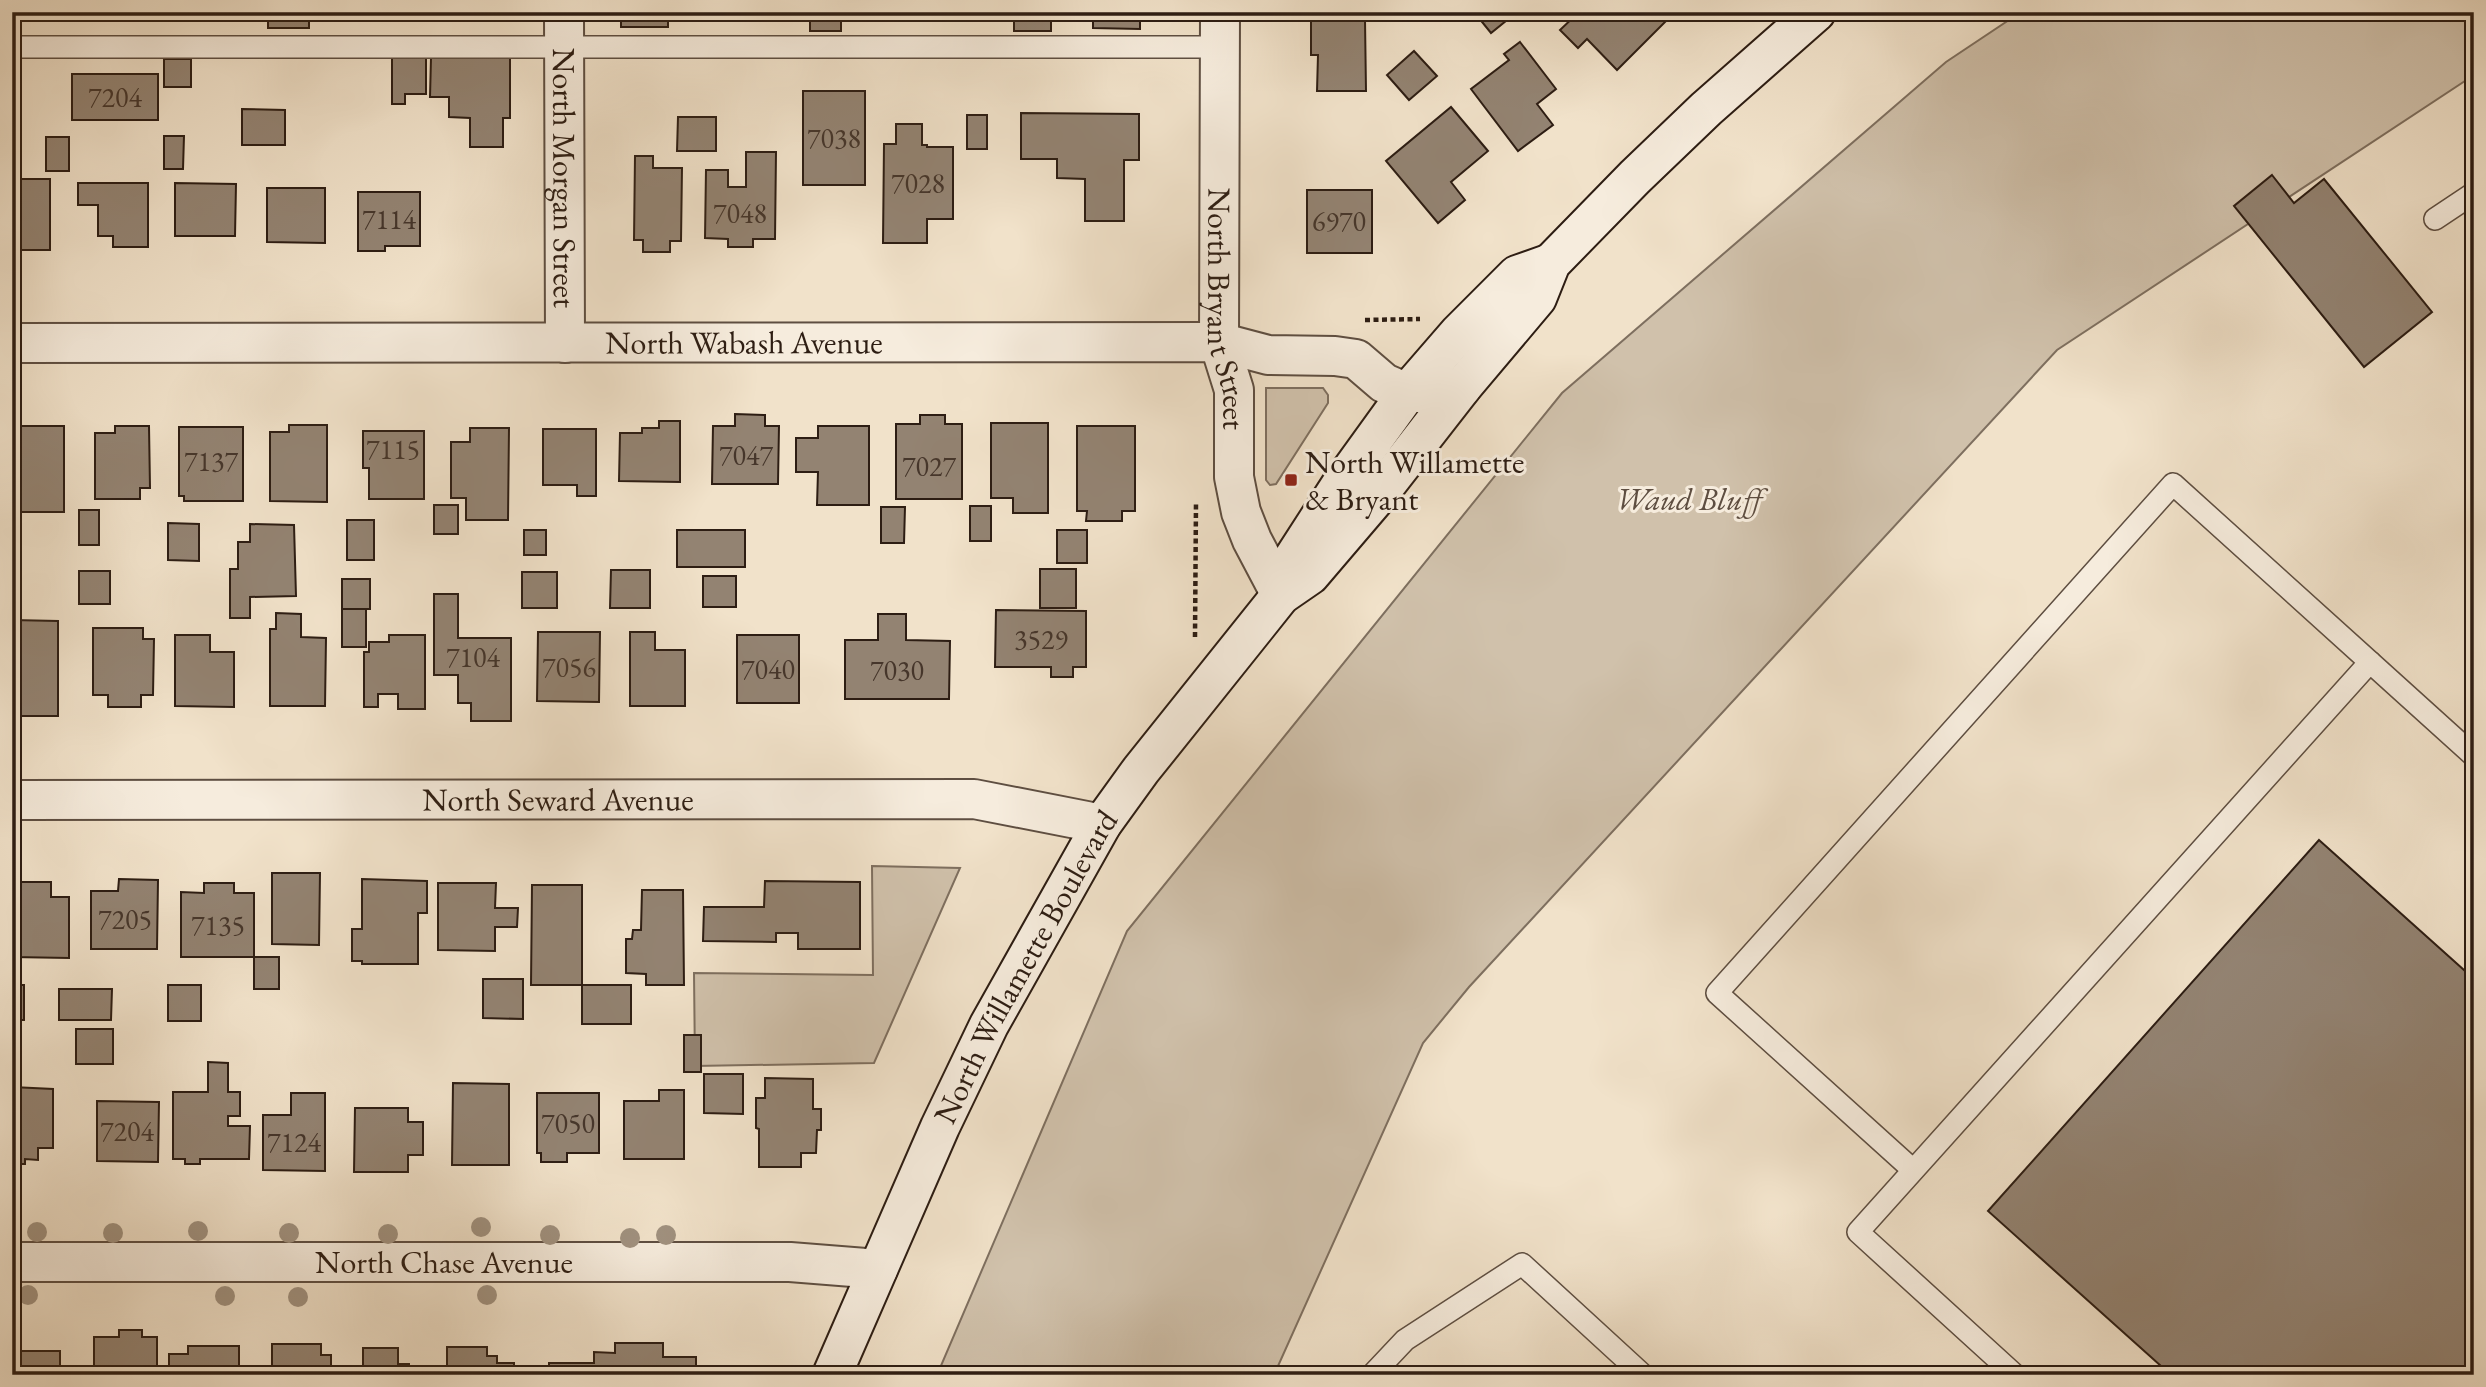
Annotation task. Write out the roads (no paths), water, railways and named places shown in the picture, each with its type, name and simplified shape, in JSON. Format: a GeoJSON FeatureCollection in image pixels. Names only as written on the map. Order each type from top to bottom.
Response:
{"type":"FeatureCollection","features":[{"type":"Feature","properties":{"kind":"street","name":"North Willamette Boulevard"},"geometry":{"type":"LineString","coordinates":[[832,1375],[940,1127],[989,1025],[1102,824],[1195,701],[1281,595],[1310,575],[1537,298],[1551,263],[1697,117],[1816,12]]}},
{"type":"Feature","properties":{"kind":"street","name":"North Morgan Street"},"geometry":{"type":"LineString","coordinates":[[564,29],[565,343]]}},
{"type":"Feature","properties":{"kind":"street","name":"North Bryant Street"},"geometry":{"type":"LineString","coordinates":[[1220,30],[1219,342],[1234,390],[1234,477],[1241,512],[1252,540],[1281,595]]}},
{"type":"Feature","properties":{"kind":"street","name":"North Willamette Boulevard"},"geometry":{"type":"LineString","coordinates":[[1281,595],[1291,562],[1342,483],[1407,393],[1459,333],[1517,275],[1551,263]]}},
{"type":"Feature","properties":{"kind":"street","name":"North Wabash Avenue"},"geometry":{"type":"LineString","coordinates":[[12,343],[1219,342],[1268,355],[1349,357],[1356,359],[1384,383],[1407,393]]}},
{"type":"Feature","properties":{"kind":"street"},"geometry":{"type":"LineString","coordinates":[[1407,393],[1462,387]]}},
{"type":"Feature","properties":{"kind":"street","name":"North Seward Avenue"},"geometry":{"type":"LineString","coordinates":[[12,800],[974,799],[1102,824]]}},
{"type":"Feature","properties":{"kind":"street","name":"North Chase Avenue"},"geometry":{"type":"LineString","coordinates":[[12,1262],[790,1262],[878,1269]]}},
{"type":"Feature","properties":{"kind":"lane"},"geometry":{"type":"LineString","coordinates":[[12,47],[564,29],[1220,30]]}},
{"type":"Feature","properties":{"kind":"lane"},"geometry":{"type":"LineString","coordinates":[[2435,219],[2474,193]]}},
{"type":"Feature","properties":{"kind":"lane"},"geometry":{"type":"LineString","coordinates":[[1913,1170],[1717,993],[2173,484],[2474,756]]}},
{"type":"Feature","properties":{"kind":"lane"},"geometry":{"type":"LineString","coordinates":[[2015,1375],[1858,1232],[2371,663]]}},
{"type":"Feature","properties":{"kind":"lane"},"geometry":{"type":"LineString","coordinates":[[1372,1375],[1405,1340],[1522,1264],[1643,1375]]}},
{"type":"Feature","properties":{"kind":"place","name":"North Willamette & Bryant"},"geometry":{"type":"Point","coordinates":[1291,480]}},
{"type":"Feature","properties":{"kind":"park label","name":"Waud Bluff"},"geometry":{"type":"Point","coordinates":[1689,499]}}]}
